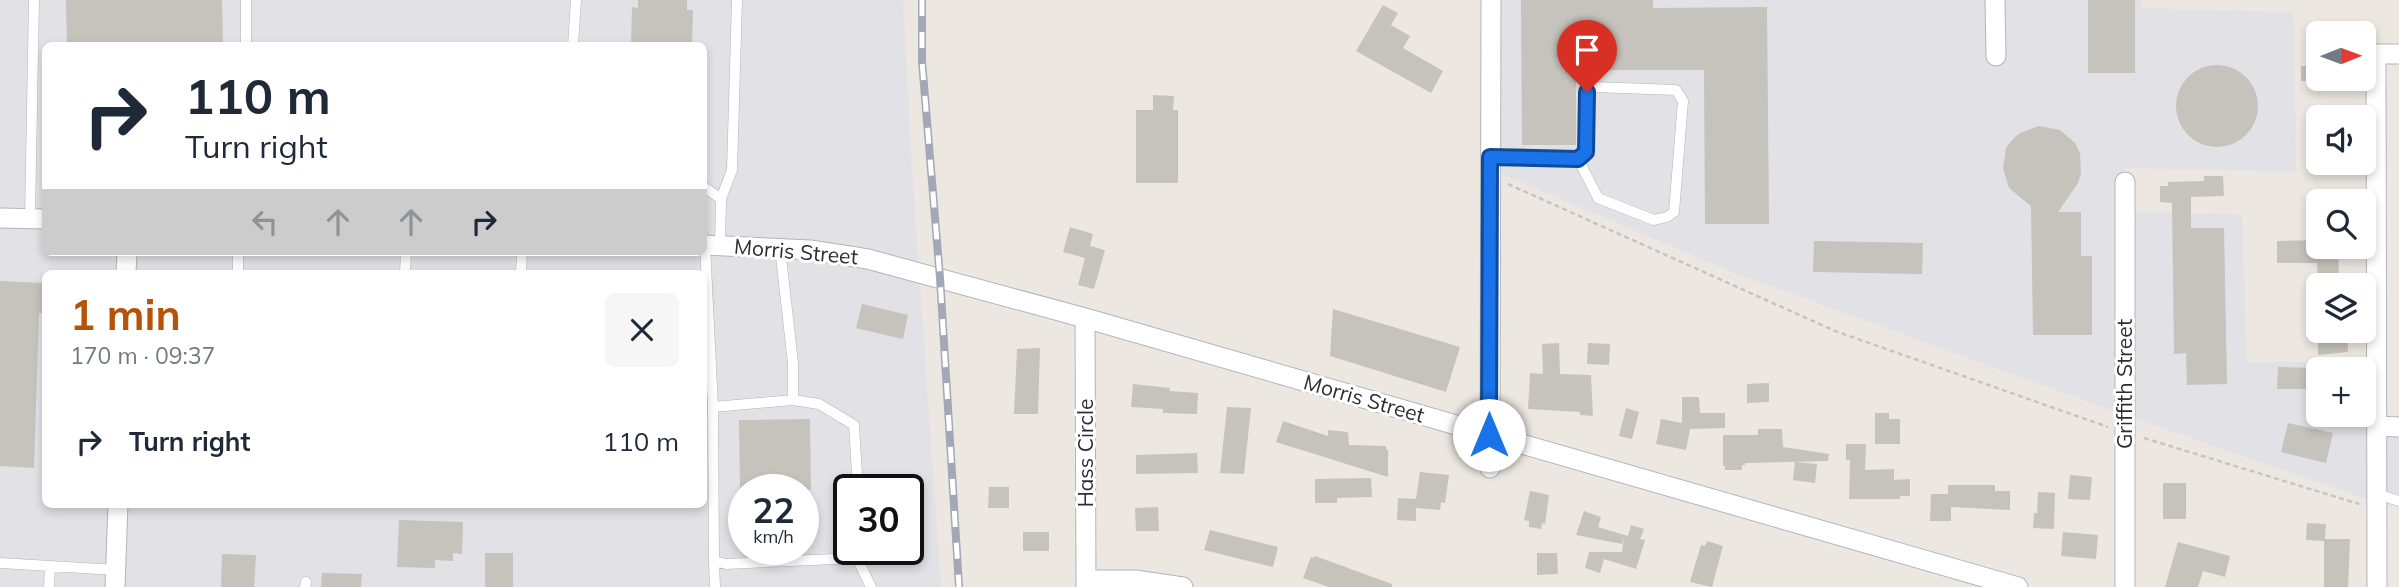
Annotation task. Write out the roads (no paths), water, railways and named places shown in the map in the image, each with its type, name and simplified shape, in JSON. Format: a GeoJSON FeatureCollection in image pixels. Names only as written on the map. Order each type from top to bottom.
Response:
{"type":"FeatureCollection","features":[{"type":"Feature","properties":{"kind":"street"},"geometry":{"type":"LineString","coordinates":[[1490,0],[1490,468]]}},
{"type":"Feature","properties":{"kind":"street"},"geometry":{"type":"LineString","coordinates":[[1995,0],[1996,56]]}},
{"type":"Feature","properties":{"kind":"street"},"geometry":{"type":"LineString","coordinates":[[2377,587],[2375,54],[2399,54]]}},
{"type":"Feature","properties":{"kind":"street","name":"Griffith Street"},"geometry":{"type":"LineString","coordinates":[[2124,587],[2125,182]]}},
{"type":"Feature","properties":{"kind":"street"},"geometry":{"type":"LineString","coordinates":[[0,218],[38,219]]}},
{"type":"Feature","properties":{"kind":"street","name":"Morris Street"},"geometry":{"type":"LineString","coordinates":[[710,245],[810,250],[868,259],[1085,318],[2018,587]]}},
{"type":"Feature","properties":{"kind":"street","name":"Hass Circle"},"geometry":{"type":"LineString","coordinates":[[1085,318],[1086,584]]}},
{"type":"Feature","properties":{"kind":"street"},"geometry":{"type":"LineString","coordinates":[[2377,426],[2399,427]]}},
{"type":"Feature","properties":{"kind":"street"},"geometry":{"type":"LineString","coordinates":[[116,578],[118,508]]}},
{"type":"Feature","properties":{"kind":"street"},"geometry":{"type":"LineString","coordinates":[[1086,584],[1135,580],[1183,587]]}},
{"type":"Feature","properties":{"kind":"lane"},"geometry":{"type":"LineString","coordinates":[[34,0],[38,219]]}},
{"type":"Feature","properties":{"kind":"lane"},"geometry":{"type":"LineString","coordinates":[[246,0],[246,42]]}},
{"type":"Feature","properties":{"kind":"lane"},"geometry":{"type":"LineString","coordinates":[[573,42],[576,0]]}},
{"type":"Feature","properties":{"kind":"lane"},"geometry":{"type":"LineString","coordinates":[[715,587],[710,245],[721,199],[732,170],[737,0]]}},
{"type":"Feature","properties":{"kind":"lane"},"geometry":{"type":"LineString","coordinates":[[1490,166],[1578,159],[1586,152],[1587,92],[1594,87],[1676,90],[1683,101],[1674,212],[1667,217],[1654,220],[1598,198],[1578,159]]}},
{"type":"Feature","properties":{"kind":"lane"},"geometry":{"type":"LineString","coordinates":[[707,189],[721,199]]}},
{"type":"Feature","properties":{"kind":"lane"},"geometry":{"type":"LineString","coordinates":[[779,248],[793,363],[793,400]]}},
{"type":"Feature","properties":{"kind":"lane"},"geometry":{"type":"LineString","coordinates":[[713,407],[793,400],[819,404],[854,425],[857,474]]}},
{"type":"Feature","properties":{"kind":"lane"},"geometry":{"type":"LineString","coordinates":[[2377,502],[2399,501]]}},
{"type":"Feature","properties":{"kind":"lane"},"geometry":{"type":"LineString","coordinates":[[714,561],[726,564],[833,556]]}},
{"type":"Feature","properties":{"kind":"lane"},"geometry":{"type":"LineString","coordinates":[[0,563],[50,566],[116,578]]}},
{"type":"Feature","properties":{"kind":"lane"},"geometry":{"type":"LineString","coordinates":[[861,565],[870,587]]}},
{"type":"Feature","properties":{"kind":"lane"},"geometry":{"type":"LineString","coordinates":[[49,587],[50,566]]}},
{"type":"Feature","properties":{"kind":"railway"},"geometry":{"type":"LineString","coordinates":[[922,0],[922,61],[940,278],[959,587]]}}]}
